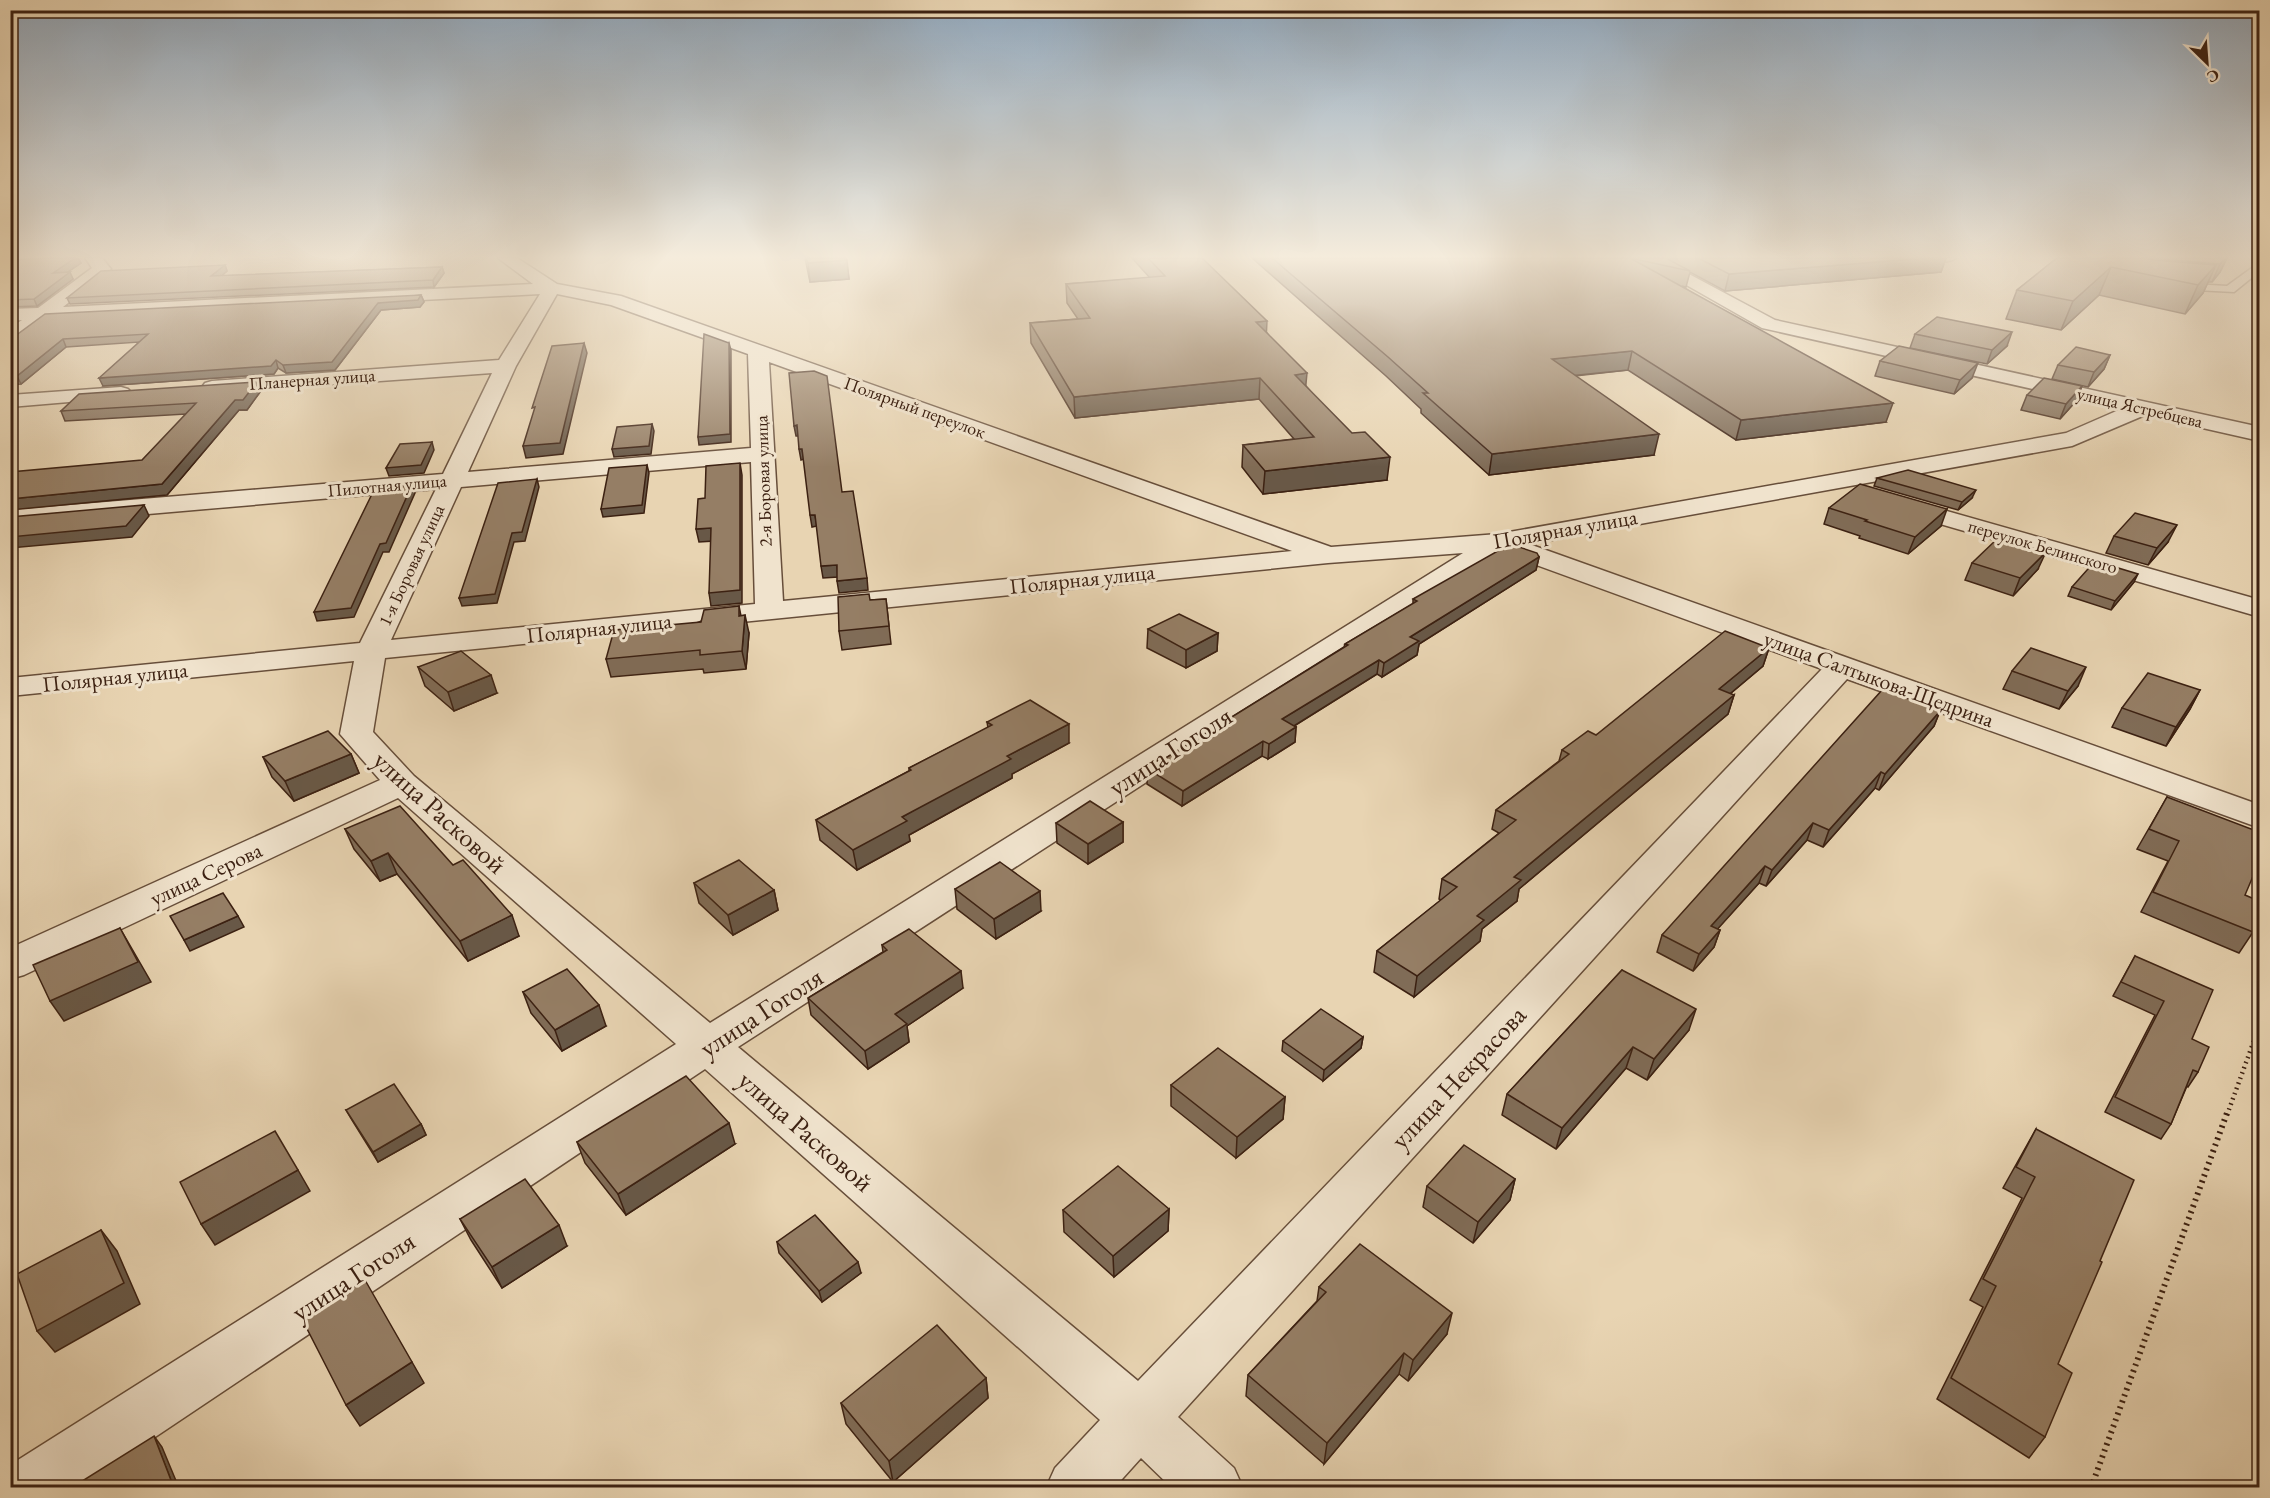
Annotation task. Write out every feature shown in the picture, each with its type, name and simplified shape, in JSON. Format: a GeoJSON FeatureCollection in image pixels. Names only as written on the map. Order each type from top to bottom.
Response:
{"type":"FeatureCollection","features":[{"type":"Feature","properties":{"kind":"street"},"geometry":{"type":"LineString","coordinates":[[10,338],[24,328]]}},
{"type":"Feature","properties":{"kind":"street","name":"1-я Боровая улица"},"geometry":{"type":"LineString","coordinates":[[371,651],[506,366],[528,328]]}},
{"type":"Feature","properties":{"kind":"street","name":"Полярный переулок"},"geometry":{"type":"LineString","coordinates":[[693,328],[1328,555]]}},
{"type":"Feature","properties":{"kind":"street","name":"улица Ястребцева"},"geometry":{"type":"LineString","coordinates":[[1786,328],[2259,434]]}},
{"type":"Feature","properties":{"kind":"street","name":"2-я Боровая улица"},"geometry":{"type":"LineString","coordinates":[[758,351],[769,610]]}},
{"type":"Feature","properties":{"kind":"street","name":"Планерная улица"},"geometry":{"type":"LineString","coordinates":[[188,388],[506,366]]}},
{"type":"Feature","properties":{"kind":"street"},"geometry":{"type":"LineString","coordinates":[[10,401],[140,392]]}},
{"type":"Feature","properties":{"kind":"street","name":"Полярная улица"},"geometry":{"type":"LineString","coordinates":[[10,687],[1328,555],[1498,542],[2072,439],[2142,408]]}},
{"type":"Feature","properties":{"kind":"street","name":"Пилотная улица"},"geometry":{"type":"LineString","coordinates":[[10,518],[763,454]]}},
{"type":"Feature","properties":{"kind":"street","name":"переулок Белинского"},"geometry":{"type":"LineString","coordinates":[[1826,483],[2259,609]]}},
{"type":"Feature","properties":{"kind":"street","name":"улица Салтыкова-Щедрина"},"geometry":{"type":"LineString","coordinates":[[1498,542],[2259,817]]}},
{"type":"Feature","properties":{"kind":"street","name":"улица Гоголя"},"geometry":{"type":"LineString","coordinates":[[27,1488],[707,1046],[1498,542]]}},
{"type":"Feature","properties":{"kind":"street","name":"улица Расковой"},"geometry":{"type":"LineString","coordinates":[[371,651],[356,734],[402,783],[1138,1418],[1214,1488]]}},
{"type":"Feature","properties":{"kind":"street","name":"улица Некрасова"},"geometry":{"type":"LineString","coordinates":[[1075,1488],[1842,666]]}},
{"type":"Feature","properties":{"kind":"street","name":"улица Серова"},"geometry":{"type":"LineString","coordinates":[[10,965],[402,783]]}},
{"type":"Feature","properties":{"kind":"path"},"geometry":{"type":"LineString","coordinates":[[2091,1488],[2259,1024]]}},
{"type":"Feature","properties":{"kind":"building"},"geometry":{"type":"Polygon","coordinates":[[[26,328],[359,328],[332,362],[283,365],[276,360],[271,366],[99,378],[148,334],[63,339],[17,376],[10,377],[10,338],[26,328]]]}},
{"type":"Feature","properties":{"kind":"building"},"geometry":{"type":"Polygon","coordinates":[[[1033,328],[1262,328],[1307,373],[1295,375],[1352,433],[1365,432],[1390,457],[1265,471],[1243,445],[1314,437],[1260,378],[1074,397],[1033,328]]]}},
{"type":"Feature","properties":{"kind":"building"},"geometry":{"type":"Polygon","coordinates":[[[1354,328],[1757,328],[1893,403],[1741,420],[1632,351],[1552,359],[1659,434],[1492,454],[1423,393],[1428,393],[1354,328]]]}},
{"type":"Feature","properties":{"kind":"building"},"geometry":{"type":"Polygon","coordinates":[[[1923,328],[1992,328],[2012,332],[1992,350],[1915,334],[1923,328]]]}},
{"type":"Feature","properties":{"kind":"building"},"geometry":{"type":"Polygon","coordinates":[[[704,334],[729,343],[730,434],[698,437],[704,334]]]}},
{"type":"Feature","properties":{"kind":"building"},"geometry":{"type":"Polygon","coordinates":[[[584,343],[560,443],[523,446],[535,407],[532,408],[552,346],[584,343]]]}},
{"type":"Feature","properties":{"kind":"building"},"geometry":{"type":"Polygon","coordinates":[[[1899,346],[1978,363],[1960,380],[1880,361],[1899,346]]]}},
{"type":"Feature","properties":{"kind":"building"},"geometry":{"type":"Polygon","coordinates":[[[2076,347],[2110,355],[2094,372],[2058,365],[2076,347]]]}},
{"type":"Feature","properties":{"kind":"building"},"geometry":{"type":"Polygon","coordinates":[[[814,371],[827,376],[842,492],[853,491],[867,578],[837,581],[837,565],[821,566],[815,515],[810,515],[802,449],[799,449],[797,425],[794,426],[789,373],[814,371]]]}},
{"type":"Feature","properties":{"kind":"building"},"geometry":{"type":"Polygon","coordinates":[[[2044,378],[2082,386],[2066,404],[2027,395],[2044,378]]]}},
{"type":"Feature","properties":{"kind":"building"},"geometry":{"type":"Polygon","coordinates":[[[257,382],[243,400],[235,400],[162,484],[10,499],[10,472],[142,460],[196,403],[61,411],[79,394],[257,382]]]}},
{"type":"Feature","properties":{"kind":"building"},"geometry":{"type":"Polygon","coordinates":[[[652,424],[649,446],[612,449],[617,427],[652,424]]]}},
{"type":"Feature","properties":{"kind":"building"},"geometry":{"type":"Polygon","coordinates":[[[432,442],[421,465],[386,468],[400,444],[432,442]]]}},
{"type":"Feature","properties":{"kind":"building"},"geometry":{"type":"Polygon","coordinates":[[[740,463],[740,590],[709,593],[711,528],[696,529],[698,499],[705,498],[706,466],[740,463]]]}},
{"type":"Feature","properties":{"kind":"building"},"geometry":{"type":"Polygon","coordinates":[[[647,465],[642,505],[601,509],[609,468],[647,465]]]}},
{"type":"Feature","properties":{"kind":"building"},"geometry":{"type":"Polygon","coordinates":[[[1908,470],[1976,490],[1962,502],[1877,478],[1908,470]]]}},
{"type":"Feature","properties":{"kind":"building"},"geometry":{"type":"Polygon","coordinates":[[[537,479],[522,532],[512,533],[495,594],[459,598],[498,483],[537,479]]]}},
{"type":"Feature","properties":{"kind":"building"},"geometry":{"type":"Polygon","coordinates":[[[1860,484],[1947,509],[1915,537],[1829,508],[1860,484]]]}},
{"type":"Feature","properties":{"kind":"building"},"geometry":{"type":"Polygon","coordinates":[[[412,485],[386,543],[380,544],[351,608],[314,612],[375,488],[412,485]]]}},
{"type":"Feature","properties":{"kind":"building"},"geometry":{"type":"Polygon","coordinates":[[[144,505],[126,526],[10,537],[10,517],[144,505]]]}},
{"type":"Feature","properties":{"kind":"building"},"geometry":{"type":"Polygon","coordinates":[[[2135,513],[2177,525],[2157,548],[2114,536],[2135,513]]]}},
{"type":"Feature","properties":{"kind":"building"},"geometry":{"type":"Polygon","coordinates":[[[1998,538],[2046,552],[2020,578],[1972,563],[1998,538]]]}},
{"type":"Feature","properties":{"kind":"building"},"geometry":{"type":"Polygon","coordinates":[[[1510,544],[1537,553],[1539,557],[1410,637],[1419,641],[1384,663],[1379,660],[1282,719],[1296,727],[1269,744],[1263,741],[1183,791],[1148,769],[1417,601],[1413,599],[1510,544]]]}},
{"type":"Feature","properties":{"kind":"building"},"geometry":{"type":"Polygon","coordinates":[[[2095,561],[2138,574],[2115,601],[2072,587],[2095,561]]]}},
{"type":"Feature","properties":{"kind":"building"},"geometry":{"type":"Polygon","coordinates":[[[869,594],[870,600],[886,599],[889,626],[839,631],[838,597],[869,594]]]}},
{"type":"Feature","properties":{"kind":"building"},"geometry":{"type":"Polygon","coordinates":[[[739,606],[739,616],[745,615],[742,651],[700,655],[700,650],[606,659],[614,630],[701,622],[704,610],[739,606]]]}},
{"type":"Feature","properties":{"kind":"building"},"geometry":{"type":"Polygon","coordinates":[[[1179,614],[1218,633],[1186,650],[1148,629],[1179,614]]]}},
{"type":"Feature","properties":{"kind":"building"},"geometry":{"type":"Polygon","coordinates":[[[1725,631],[1769,648],[1719,689],[1734,695],[1514,877],[1521,880],[1477,916],[1484,920],[1417,976],[1377,951],[1457,887],[1442,879],[1516,820],[1496,810],[1569,754],[1562,750],[1588,731],[1596,735],[1725,631]]]}},
{"type":"Feature","properties":{"kind":"building"},"geometry":{"type":"Polygon","coordinates":[[[2031,648],[2086,667],[2068,691],[2012,671],[2031,648]]]}},
{"type":"Feature","properties":{"kind":"building"},"geometry":{"type":"Polygon","coordinates":[[[461,651],[491,675],[448,692],[418,667],[461,651]]]}},
{"type":"Feature","properties":{"kind":"building"},"geometry":{"type":"Polygon","coordinates":[[[2148,673],[2200,690],[2176,727],[2122,708],[2148,673]]]}},
{"type":"Feature","properties":{"kind":"building"},"geometry":{"type":"Polygon","coordinates":[[[1883,689],[1940,711],[1885,774],[1881,772],[1829,830],[1813,823],[1772,870],[1765,866],[1711,926],[1720,930],[1699,954],[1662,935],[1883,689]]]}},
{"type":"Feature","properties":{"kind":"building"},"geometry":{"type":"Polygon","coordinates":[[[1030,700],[1069,724],[1007,756],[1011,759],[902,817],[907,821],[853,850],[816,820],[992,725],[987,722],[1030,700]]]}},
{"type":"Feature","properties":{"kind":"building"},"geometry":{"type":"Polygon","coordinates":[[[328,731],[351,754],[285,781],[263,757],[328,731]]]}},
{"type":"Feature","properties":{"kind":"building"},"geometry":{"type":"Polygon","coordinates":[[[2167,797],[2259,832],[2259,862],[2245,895],[2259,901],[2259,917],[2253,932],[2153,892],[2179,841],[2149,829],[2167,797]]]}},
{"type":"Feature","properties":{"kind":"building"},"geometry":{"type":"Polygon","coordinates":[[[1090,801],[1123,822],[1088,844],[1056,823],[1090,801]]]}},
{"type":"Feature","properties":{"kind":"building"},"geometry":{"type":"Polygon","coordinates":[[[400,806],[453,865],[463,860],[512,915],[460,941],[388,853],[371,861],[345,829],[400,806]]]}},
{"type":"Feature","properties":{"kind":"building"},"geometry":{"type":"Polygon","coordinates":[[[739,860],[774,890],[728,915],[694,883],[739,860]]]}},
{"type":"Feature","properties":{"kind":"building"},"geometry":{"type":"Polygon","coordinates":[[[1000,862],[1040,891],[994,919],[955,889],[1000,862]]]}},
{"type":"Feature","properties":{"kind":"building"},"geometry":{"type":"Polygon","coordinates":[[[223,893],[238,916],[184,940],[170,916],[223,893]]]}},
{"type":"Feature","properties":{"kind":"building"},"geometry":{"type":"Polygon","coordinates":[[[120,928],[138,962],[50,1001],[33,965],[120,928]]]}},
{"type":"Feature","properties":{"kind":"building"},"geometry":{"type":"Polygon","coordinates":[[[909,929],[961,971],[895,1014],[907,1024],[865,1051],[808,998],[887,950],[882,945],[909,929]]]}},
{"type":"Feature","properties":{"kind":"building"},"geometry":{"type":"Polygon","coordinates":[[[2135,956],[2213,990],[2192,1039],[2209,1047],[2198,1072],[2193,1070],[2171,1124],[2115,1097],[2164,1001],[2121,982],[2135,956]]]}},
{"type":"Feature","properties":{"kind":"building"},"geometry":{"type":"Polygon","coordinates":[[[567,969],[599,1005],[555,1030],[523,992],[567,969]]]}},
{"type":"Feature","properties":{"kind":"building"},"geometry":{"type":"Polygon","coordinates":[[[1622,970],[1696,1009],[1654,1059],[1633,1047],[1562,1128],[1507,1094],[1622,970]]]}},
{"type":"Feature","properties":{"kind":"building"},"geometry":{"type":"Polygon","coordinates":[[[1321,1009],[1363,1037],[1324,1070],[1283,1041],[1321,1009]]]}},
{"type":"Feature","properties":{"kind":"building"},"geometry":{"type":"Polygon","coordinates":[[[1218,1048],[1285,1097],[1237,1137],[1171,1085],[1218,1048]]]}},
{"type":"Feature","properties":{"kind":"building"},"geometry":{"type":"Polygon","coordinates":[[[686,1076],[729,1123],[618,1194],[577,1142],[686,1076]]]}},
{"type":"Feature","properties":{"kind":"building"},"geometry":{"type":"Polygon","coordinates":[[[394,1084],[421,1124],[373,1152],[346,1110],[394,1084]]]}},
{"type":"Feature","properties":{"kind":"building"},"geometry":{"type":"Polygon","coordinates":[[[2036,1129],[2134,1180],[2058,1364],[2072,1373],[2045,1437],[1951,1378],[1996,1286],[1983,1279],[2035,1177],[2016,1167],[2036,1129]]]}},
{"type":"Feature","properties":{"kind":"building"},"geometry":{"type":"Polygon","coordinates":[[[275,1131],[298,1170],[201,1224],[180,1182],[275,1131]]]}},
{"type":"Feature","properties":{"kind":"building"},"geometry":{"type":"Polygon","coordinates":[[[1464,1145],[1515,1179],[1478,1222],[1427,1186],[1464,1145]]]}},
{"type":"Feature","properties":{"kind":"building"},"geometry":{"type":"Polygon","coordinates":[[[1118,1166],[1169,1209],[1113,1256],[1063,1210],[1118,1166]]]}},
{"type":"Feature","properties":{"kind":"building"},"geometry":{"type":"Polygon","coordinates":[[[525,1179],[559,1225],[492,1267],[460,1219],[525,1179]]]}},
{"type":"Feature","properties":{"kind":"building"},"geometry":{"type":"Polygon","coordinates":[[[815,1215],[858,1262],[819,1291],[777,1242],[815,1215]]]}},
{"type":"Feature","properties":{"kind":"building"},"geometry":{"type":"Polygon","coordinates":[[[101,1230],[124,1283],[37,1331],[17,1274],[101,1230]]]}},
{"type":"Feature","properties":{"kind":"building"},"geometry":{"type":"Polygon","coordinates":[[[1360,1244],[1452,1313],[1413,1360],[1404,1353],[1327,1443],[1248,1375],[1326,1292],[1319,1287],[1360,1244]]]}},
{"type":"Feature","properties":{"kind":"building"},"geometry":{"type":"Polygon","coordinates":[[[365,1280],[412,1362],[346,1405],[302,1319],[365,1280]]]}},
{"type":"Feature","properties":{"kind":"building"},"geometry":{"type":"Polygon","coordinates":[[[937,1325],[986,1378],[889,1461],[841,1403],[937,1325]]]}},
{"type":"Feature","properties":{"kind":"building"},"geometry":{"type":"Polygon","coordinates":[[[154,1436],[174,1488],[71,1488],[154,1436]]]}}]}
